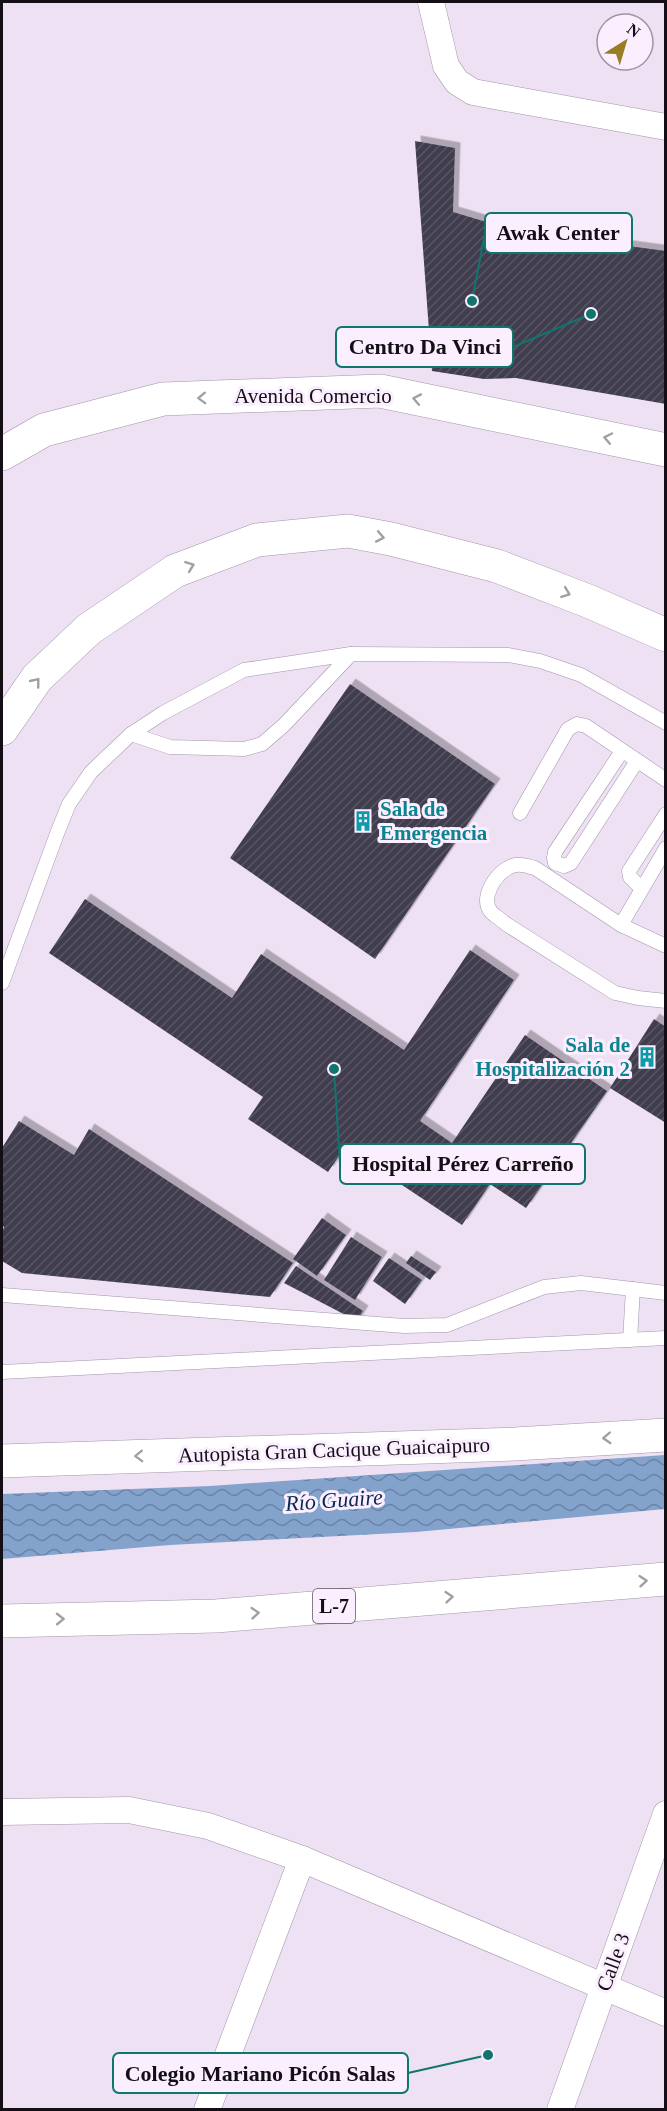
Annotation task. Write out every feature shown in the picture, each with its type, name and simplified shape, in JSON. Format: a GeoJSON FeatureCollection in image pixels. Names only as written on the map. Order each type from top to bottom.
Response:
{"type":"FeatureCollection","features":[{"type":"Feature","properties":{"kind":"main road","name":"Avenida Comercio"},"geometry":{"type":"LineString","coordinates":[[2,454],[44,430],[164,399],[380,391],[666,450]]}},
{"type":"Feature","properties":{"kind":"main road"},"geometry":{"type":"LineString","coordinates":[[2,729],[37,678],[89,629],[175,571],[257,540],[348,531],[391,539],[497,566],[588,601],[666,635]]}},
{"type":"Feature","properties":{"kind":"main road","name":"Autopista Gran Cacique Guaicaipuro"},"geometry":{"type":"LineString","coordinates":[[2,1461],[515,1444],[663,1432]]}},
{"type":"Feature","properties":{"kind":"main road","name":"L-7"},"geometry":{"type":"LineString","coordinates":[[2,1621],[216,1616],[666,1579]]}},
{"type":"Feature","properties":{"kind":"street"},"geometry":{"type":"LineString","coordinates":[[431,2],[446,66],[457,82],[473,92],[666,127]]}},
{"type":"Feature","properties":{"kind":"street"},"geometry":{"type":"LineString","coordinates":[[2,1812],[129,1810],[208,1826],[302,1860],[666,2013]]}},
{"type":"Feature","properties":{"kind":"street","name":"Calle 3"},"geometry":{"type":"LineString","coordinates":[[560,2109],[666,1814]]}},
{"type":"Feature","properties":{"kind":"street"},"geometry":{"type":"LineString","coordinates":[[207,2109],[302,1860]]}},
{"type":"Feature","properties":{"kind":"lane"},"geometry":{"type":"LineString","coordinates":[[2,982],[69,804],[91,772],[131,734],[163,713],[244,670],[351,654],[508,655],[540,661],[581,675],[666,723]]}},
{"type":"Feature","properties":{"kind":"lane"},"geometry":{"type":"LineString","coordinates":[[131,734],[170,747],[244,749],[262,744],[284,725],[351,654]]}},
{"type":"Feature","properties":{"kind":"lane"},"geometry":{"type":"LineString","coordinates":[[520,813],[568,729],[577,724],[586,726],[666,780]]}},
{"type":"Feature","properties":{"kind":"lane"},"geometry":{"type":"LineString","coordinates":[[622,751],[555,852],[555,862],[564,866],[571,862],[637,761]]}},
{"type":"Feature","properties":{"kind":"lane"},"geometry":{"type":"LineString","coordinates":[[641,888],[630,877],[629,871],[666,814]]}},
{"type":"Feature","properties":{"kind":"lane"},"geometry":{"type":"LineString","coordinates":[[621,926],[666,848]]}},
{"type":"Feature","properties":{"kind":"lane"},"geometry":{"type":"LineString","coordinates":[[666,946],[621,926],[535,868],[521,864],[509,867],[496,879],[488,895],[491,911],[506,924],[615,993],[666,1001]]}},
{"type":"Feature","properties":{"kind":"lane"},"geometry":{"type":"LineString","coordinates":[[2,1295],[404,1326],[447,1325],[544,1287],[581,1283],[666,1293]]}},
{"type":"Feature","properties":{"kind":"lane"},"geometry":{"type":"LineString","coordinates":[[630,1340],[633,1289]]}},
{"type":"Feature","properties":{"kind":"lane"},"geometry":{"type":"LineString","coordinates":[[2,1372],[666,1338]]}},
{"type":"Feature","properties":{"kind":"water","name":"Río Guaire"},"geometry":{"type":"Polygon","coordinates":[[[665,1455],[665,1509],[416,1532],[170,1545],[2,1559],[2,1494],[210,1486],[665,1455]]]}},
{"type":"Feature","properties":{"kind":"building"},"geometry":{"type":"Polygon","coordinates":[[[415,141],[455,148],[453,212],[517,231],[666,251],[666,404],[516,378],[484,379],[432,371],[415,141]]]}},
{"type":"Feature","properties":{"kind":"building","name":"Sala de Emergencia"},"geometry":{"type":"Polygon","coordinates":[[[350,684],[495,784],[375,959],[230,858],[350,684]]]}},
{"type":"Feature","properties":{"kind":"building"},"geometry":{"type":"Polygon","coordinates":[[[85,899],[232,998],[261,954],[404,1050],[470,950],[514,980],[420,1121],[452,1143],[525,1035],[607,1091],[526,1208],[490,1184],[462,1225],[345,1147],[328,1172],[248,1119],[263,1097],[49,953],[85,899]]]}},
{"type":"Feature","properties":{"kind":"building","name":"Sala de Hospitalización 2"},"geometry":{"type":"Polygon","coordinates":[[[654,1019],[666,1027],[666,1123],[610,1088],[654,1019]]]}},
{"type":"Feature","properties":{"kind":"building"},"geometry":{"type":"Polygon","coordinates":[[[19,1121],[74,1155],[89,1129],[293,1263],[270,1297],[22,1273],[2,1261],[4,1227],[2,1225],[2,1148],[19,1121]]]}},
{"type":"Feature","properties":{"kind":"building"},"geometry":{"type":"Polygon","coordinates":[[[322,1218],[346,1235],[317,1276],[293,1259],[322,1218]]]}},
{"type":"Feature","properties":{"kind":"building"},"geometry":{"type":"Polygon","coordinates":[[[351,1237],[382,1257],[355,1300],[324,1280],[351,1237]]]}},
{"type":"Feature","properties":{"kind":"building"},"geometry":{"type":"Polygon","coordinates":[[[411,1256],[436,1272],[430,1280],[406,1263],[411,1256]]]}},
{"type":"Feature","properties":{"kind":"building"},"geometry":{"type":"Polygon","coordinates":[[[389,1258],[422,1280],[405,1304],[373,1281],[389,1258]]]}},
{"type":"Feature","properties":{"kind":"building"},"geometry":{"type":"Polygon","coordinates":[[[296,1266],[363,1311],[357,1321],[284,1283],[296,1266]]]}},
{"type":"Feature","properties":{"kind":"place","name":"Awak Center"},"geometry":{"type":"Point","coordinates":[472,301]}},
{"type":"Feature","properties":{"kind":"place","name":"Centro Da Vinci"},"geometry":{"type":"Point","coordinates":[591,314]}},
{"type":"Feature","properties":{"kind":"place","name":"Sala de Emergencia"},"geometry":{"type":"Point","coordinates":[363,821]}},
{"type":"Feature","properties":{"kind":"place","name":"Sala de Hospitalización 2"},"geometry":{"type":"Point","coordinates":[647,1057]}},
{"type":"Feature","properties":{"kind":"place","name":"Hospital Pérez Carreño"},"geometry":{"type":"Point","coordinates":[334,1069]}},
{"type":"Feature","properties":{"kind":"place","name":"Colegio Mariano Picón Salas"},"geometry":{"type":"Point","coordinates":[488,2055]}}]}
